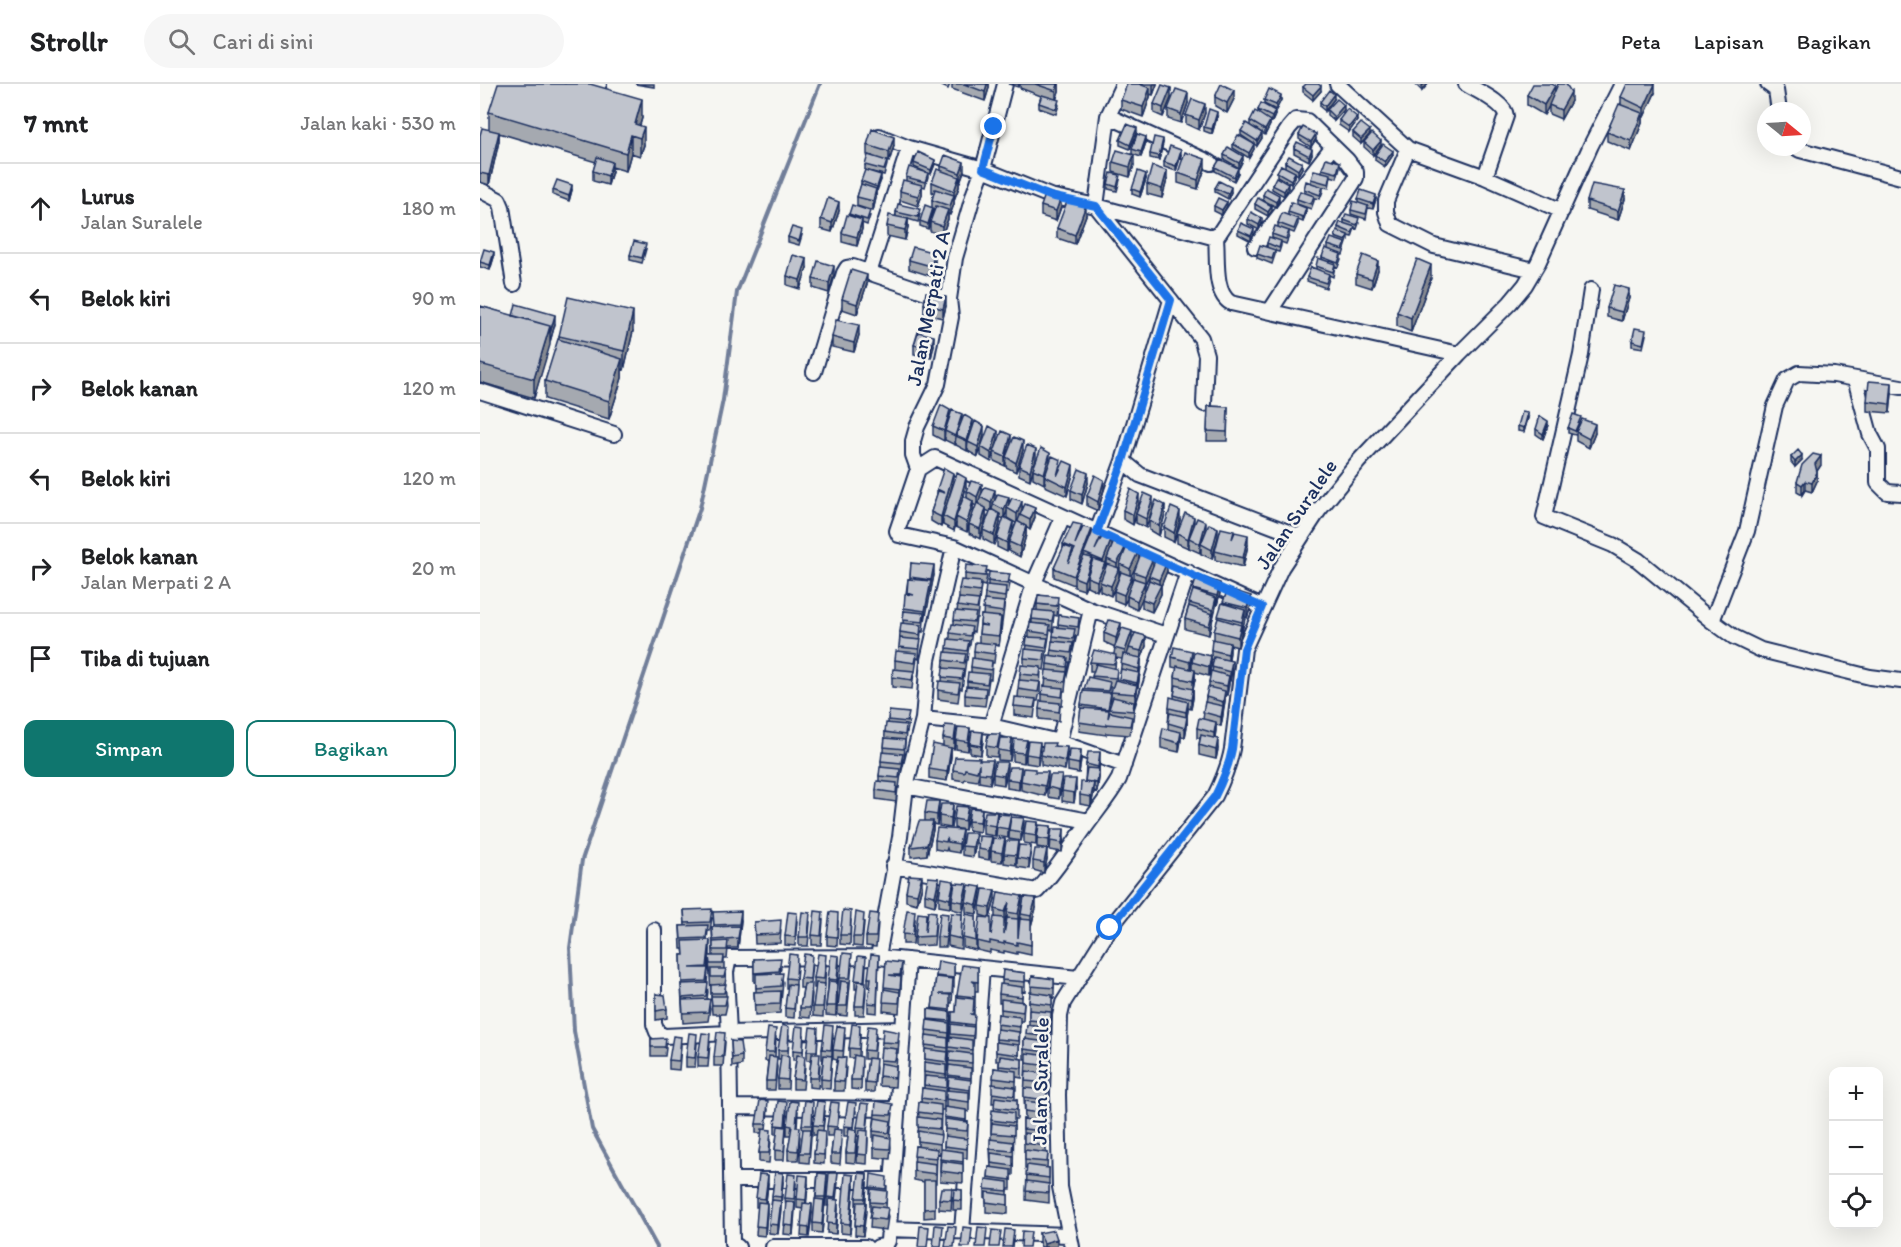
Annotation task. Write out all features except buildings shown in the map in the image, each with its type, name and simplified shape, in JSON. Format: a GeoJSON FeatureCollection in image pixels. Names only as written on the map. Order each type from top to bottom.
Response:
{"type":"FeatureCollection","features":[{"type":"Feature","properties":{"kind":"street"},"geometry":{"type":"LineString","coordinates":[[573,84],[590,87],[599,84]]}},
{"type":"Feature","properties":{"kind":"street","name":"Jalan Merpati 2 A"},"geometry":{"type":"LineString","coordinates":[[918,469],[913,441],[917,427],[938,384],[951,317],[949,299],[955,258],[983,169],[1005,84]]}},
{"type":"Feature","properties":{"kind":"street"},"geometry":{"type":"LineString","coordinates":[[1123,84],[1108,116],[1096,206],[1201,338],[1206,355],[1204,404]]}},
{"type":"Feature","properties":{"kind":"street"},"geometry":{"type":"LineString","coordinates":[[1337,84],[1407,149],[1485,177],[1562,211]]}},
{"type":"Feature","properties":{"kind":"street"},"geometry":{"type":"LineString","coordinates":[[1466,84],[1506,111],[1485,177]]}},
{"type":"Feature","properties":{"kind":"street","name":"Jalan Suralele"},"geometry":{"type":"LineString","coordinates":[[1071,1241],[1060,1187],[1058,1095],[1060,1016],[1063,1003],[1110,928],[1215,796],[1222,783],[1232,749],[1244,649],[1281,568],[1319,510],[1358,462],[1525,285],[1622,84]]}},
{"type":"Feature","properties":{"kind":"street"},"geometry":{"type":"LineString","coordinates":[[1768,84],[1776,90],[1778,102]]}},
{"type":"Feature","properties":{"kind":"street"},"geometry":{"type":"LineString","coordinates":[[1108,116],[1211,163]]}},
{"type":"Feature","properties":{"kind":"street"},"geometry":{"type":"LineString","coordinates":[[1270,311],[1356,178],[1356,172],[1307,121],[1296,120],[1288,128],[1216,238],[1220,290],[1226,300],[1240,305],[1459,354]]}},
{"type":"Feature","properties":{"kind":"street"},"geometry":{"type":"LineString","coordinates":[[871,133],[909,148],[983,169],[1050,196],[1216,238]]}},
{"type":"Feature","properties":{"kind":"street"},"geometry":{"type":"LineString","coordinates":[[1255,247],[1333,146]]}},
{"type":"Feature","properties":{"kind":"street"},"geometry":{"type":"LineString","coordinates":[[868,273],[909,148]]}},
{"type":"Feature","properties":{"kind":"street"},"geometry":{"type":"LineString","coordinates":[[1407,149],[1386,201],[1386,212],[1390,224],[1434,246],[1534,270]]}},
{"type":"Feature","properties":{"kind":"street"},"geometry":{"type":"LineString","coordinates":[[1811,153],[1901,177]]}},
{"type":"Feature","properties":{"kind":"street"},"geometry":{"type":"LineString","coordinates":[[480,190],[499,200],[502,207],[514,284]]}},
{"type":"Feature","properties":{"kind":"street"},"geometry":{"type":"LineString","coordinates":[[814,372],[847,268],[853,267],[949,299]]}},
{"type":"Feature","properties":{"kind":"street"},"geometry":{"type":"LineString","coordinates":[[1591,290],[1581,355],[1544,517],[1613,545],[1638,560],[1734,638],[1761,650],[1870,677],[1901,681]]}},
{"type":"Feature","properties":{"kind":"street"},"geometry":{"type":"LineString","coordinates":[[1097,532],[1123,461],[1171,300]]}},
{"type":"Feature","properties":{"kind":"street"},"geometry":{"type":"LineString","coordinates":[[1712,621],[1747,531],[1775,406],[1787,380],[1799,374],[1834,375],[1901,387]]}},
{"type":"Feature","properties":{"kind":"street"},"geometry":{"type":"LineString","coordinates":[[1855,379],[1870,434],[1878,449],[1878,483],[1887,492],[1901,493]]}},
{"type":"Feature","properties":{"kind":"street"},"geometry":{"type":"LineString","coordinates":[[480,392],[614,434]]}},
{"type":"Feature","properties":{"kind":"street"},"geometry":{"type":"LineString","coordinates":[[1166,635],[1092,610],[954,547],[902,537],[897,533],[918,469],[934,458],[1262,607]]}},
{"type":"Feature","properties":{"kind":"street"},"geometry":{"type":"LineString","coordinates":[[1123,461],[1140,475],[1301,537]]}},
{"type":"Feature","properties":{"kind":"street"},"geometry":{"type":"LineString","coordinates":[[991,726],[1034,583],[1063,517]]}},
{"type":"Feature","properties":{"kind":"street"},"geometry":{"type":"LineString","coordinates":[[878,957],[900,837],[906,786],[923,718],[928,660],[954,547]]}},
{"type":"Feature","properties":{"kind":"street"},"geometry":{"type":"LineString","coordinates":[[894,866],[1037,891],[1110,796],[1125,765],[1188,572]]}},
{"type":"Feature","properties":{"kind":"street"},"geometry":{"type":"LineString","coordinates":[[1059,741],[1092,610]]}},
{"type":"Feature","properties":{"kind":"street"},"geometry":{"type":"LineString","coordinates":[[923,718],[991,726],[1059,741],[1125,765]]}},
{"type":"Feature","properties":{"kind":"street"},"geometry":{"type":"LineString","coordinates":[[906,786],[1089,821]]}},
{"type":"Feature","properties":{"kind":"street"},"geometry":{"type":"LineString","coordinates":[[654,930],[654,1024],[657,1032],[664,1036],[903,1029]]}},
{"type":"Feature","properties":{"kind":"street"},"geometry":{"type":"LineString","coordinates":[[738,1247],[732,1243],[726,972],[729,958],[878,957],[1078,978]]}},
{"type":"Feature","properties":{"kind":"street"},"geometry":{"type":"LineString","coordinates":[[878,1247],[887,1244],[908,960]]}},
{"type":"Feature","properties":{"kind":"street"},"geometry":{"type":"LineString","coordinates":[[962,1231],[982,968]]}},
{"type":"Feature","properties":{"kind":"street"},"geometry":{"type":"LineString","coordinates":[[730,1107],[897,1109]]}},
{"type":"Feature","properties":{"kind":"street"},"geometry":{"type":"LineString","coordinates":[[731,1180],[892,1180]]}},
{"type":"Feature","properties":{"kind":"street"},"geometry":{"type":"LineString","coordinates":[[888,1228],[962,1231],[1020,1240],[1071,1241]]}},
{"type":"Feature","properties":{"kind":"street"},"geometry":{"type":"LineString","coordinates":[[772,1247],[866,1247]]}},
{"type":"Feature","properties":{"kind":"waterway"},"geometry":{"type":"LineString","coordinates":[[657,1247],[592,1129],[574,1031],[570,948],[582,860],[700,508],[723,400],[737,292],[820,84]]}},
{"type":"Feature","properties":{"kind":"route"},"geometry":{"type":"LineString","coordinates":[[994,127],[983,169],[1050,196],[1096,206],[1171,300],[1123,461],[1097,532],[1262,607],[1244,649],[1232,749],[1222,783],[1215,796],[1110,928]]}}]}
